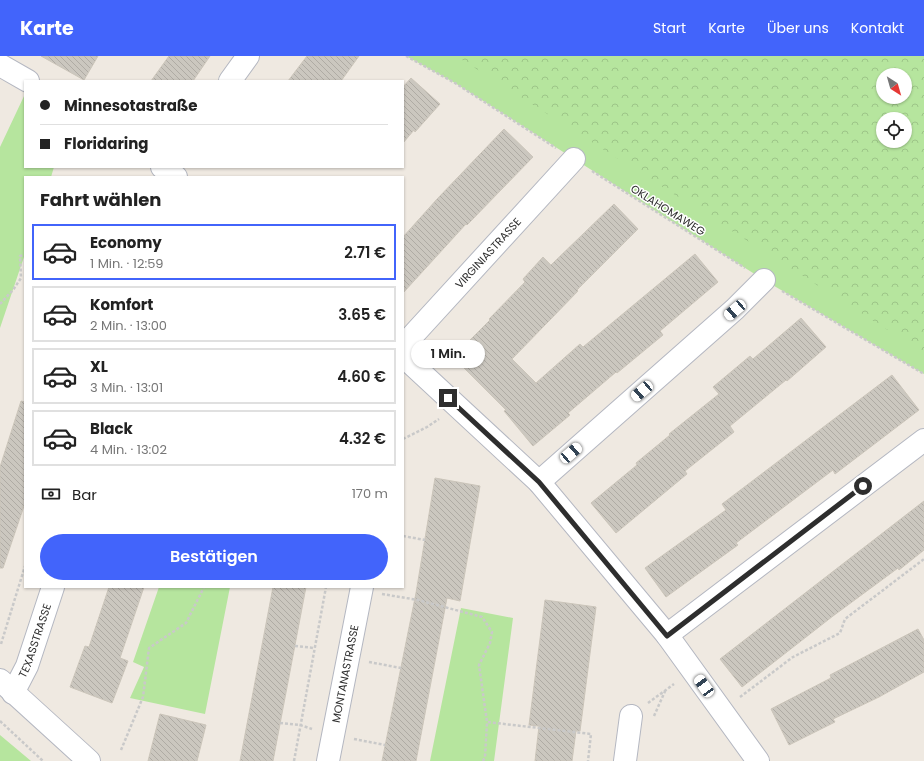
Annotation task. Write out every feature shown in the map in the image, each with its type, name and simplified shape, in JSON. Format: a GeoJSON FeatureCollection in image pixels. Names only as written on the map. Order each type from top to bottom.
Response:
{"type":"FeatureCollection","features":[{"type":"Feature","properties":{"kind":"street"},"geometry":{"type":"LineString","coordinates":[[231,80],[248,56]]}},
{"type":"Feature","properties":{"kind":"street"},"geometry":{"type":"LineString","coordinates":[[0,65],[26,80]]}},
{"type":"Feature","properties":{"kind":"street","name":"VIRGINIASTRASSE"},"geometry":{"type":"LineString","coordinates":[[404,345],[574,159]]}},
{"type":"Feature","properties":{"kind":"street"},"geometry":{"type":"LineString","coordinates":[[539,482],[735,310],[764,280]]}},
{"type":"Feature","properties":{"kind":"street"},"geometry":{"type":"LineString","coordinates":[[404,357],[539,482],[667,636],[758,761]]}},
{"type":"Feature","properties":{"kind":"street"},"geometry":{"type":"LineString","coordinates":[[667,636],[924,440]]}},
{"type":"Feature","properties":{"kind":"street","name":"TEXASSTRASSE"},"geometry":{"type":"LineString","coordinates":[[6,687],[27,666],[53,588]]}},
{"type":"Feature","properties":{"kind":"street","name":"MONTANASTRASSE"},"geometry":{"type":"LineString","coordinates":[[328,761],[362,589]]}},
{"type":"Feature","properties":{"kind":"street"},"geometry":{"type":"LineString","coordinates":[[6,687],[89,761]]}},
{"type":"Feature","properties":{"kind":"street"},"geometry":{"type":"LineString","coordinates":[[625,761],[631,716]]}},
{"type":"Feature","properties":{"kind":"path","name":"OKLAHOMAWEG"},"geometry":{"type":"LineString","coordinates":[[406,56],[455,83],[764,280],[924,374]]}},
{"type":"Feature","properties":{"kind":"path"},"geometry":{"type":"LineString","coordinates":[[0,304],[13,290],[21,278],[20,256],[24,255]]}},
{"type":"Feature","properties":{"kind":"path"},"geometry":{"type":"LineString","coordinates":[[404,438],[427,427],[440,418]]}},
{"type":"Feature","properties":{"kind":"path"},"geometry":{"type":"LineString","coordinates":[[404,536],[425,540]]}},
{"type":"Feature","properties":{"kind":"path"},"geometry":{"type":"LineString","coordinates":[[736,700],[793,657],[840,633],[845,619],[924,559]]}},
{"type":"Feature","properties":{"kind":"path"},"geometry":{"type":"LineString","coordinates":[[1,644],[24,569]]}},
{"type":"Feature","properties":{"kind":"path"},"geometry":{"type":"LineString","coordinates":[[121,750],[143,697],[149,648],[186,623],[204,588]]}},
{"type":"Feature","properties":{"kind":"path"},"geometry":{"type":"LineString","coordinates":[[294,761],[326,588]]}},
{"type":"Feature","properties":{"kind":"path"},"geometry":{"type":"LineString","coordinates":[[362,589],[418,600],[482,617],[492,632],[490,643],[479,665],[487,722],[485,757],[483,761]]}},
{"type":"Feature","properties":{"kind":"path"},"geometry":{"type":"LineString","coordinates":[[295,646],[314,648]]}},
{"type":"Feature","properties":{"kind":"path"},"geometry":{"type":"LineString","coordinates":[[348,658],[401,668]]}},
{"type":"Feature","properties":{"kind":"path"},"geometry":{"type":"LineString","coordinates":[[0,721],[43,761]]}},
{"type":"Feature","properties":{"kind":"path"},"geometry":{"type":"LineString","coordinates":[[487,722],[591,734],[588,761]]}},
{"type":"Feature","properties":{"kind":"path"},"geometry":{"type":"LineString","coordinates":[[280,723],[300,725],[334,735],[385,745]]}},
{"type":"Feature","properties":{"kind":"green space"},"geometry":{"type":"Polygon","coordinates":[[[406,56],[924,56],[924,374],[764,280],[455,83],[406,56]]]}},
{"type":"Feature","properties":{"kind":"green space"},"geometry":{"type":"Polygon","coordinates":[[[456,56],[924,56],[924,353],[456,56]]]}},
{"type":"Feature","properties":{"kind":"green space"},"geometry":{"type":"Polygon","coordinates":[[[24,96],[24,168],[54,168],[51,176],[24,176],[24,257],[0,328],[0,147],[24,96]]]}},
{"type":"Feature","properties":{"kind":"green space"},"geometry":{"type":"Polygon","coordinates":[[[159,588],[230,588],[205,714],[130,698],[144,667],[133,662],[159,588]]]}},
{"type":"Feature","properties":{"kind":"green space"},"geometry":{"type":"Polygon","coordinates":[[[461,608],[513,618],[494,761],[430,761],[461,608]]]}},
{"type":"Feature","properties":{"kind":"green space"},"geometry":{"type":"Polygon","coordinates":[[[0,735],[31,761],[0,761],[0,735]]]}},
{"type":"Feature","properties":{"kind":"building"},"geometry":{"type":"Polygon","coordinates":[[[41,56],[98,56],[84,80],[41,56]]]}},
{"type":"Feature","properties":{"kind":"building"},"geometry":{"type":"Polygon","coordinates":[[[169,56],[210,56],[194,80],[152,80],[169,56]]]}},
{"type":"Feature","properties":{"kind":"building"},"geometry":{"type":"Polygon","coordinates":[[[307,56],[359,56],[342,80],[289,80],[307,56]]]}},
{"type":"Feature","properties":{"kind":"building"},"geometry":{"type":"Polygon","coordinates":[[[411,78],[440,104],[404,142],[404,86],[411,78]]]}},
{"type":"Feature","properties":{"kind":"building"},"geometry":{"type":"Polygon","coordinates":[[[504,129],[533,157],[467,225],[466,224],[404,292],[404,236],[504,129]]]}},
{"type":"Feature","properties":{"kind":"building"},"geometry":{"type":"Polygon","coordinates":[[[614,204],[638,229],[577,290],[578,291],[512,359],[536,383],[580,344],[583,347],[695,254],[718,282],[660,331],[663,335],[617,373],[616,372],[568,413],[570,415],[533,446],[504,411],[506,410],[453,357],[525,282],[523,279],[543,257],[551,265],[614,204]]]}},
{"type":"Feature","properties":{"kind":"building"},"geometry":{"type":"Polygon","coordinates":[[[801,318],[826,347],[787,381],[786,380],[730,426],[734,432],[685,471],[687,474],[616,533],[591,503],[637,465],[636,463],[670,435],[669,434],[719,394],[713,387],[750,356],[753,359],[801,318]]]}},
{"type":"Feature","properties":{"kind":"building"},"geometry":{"type":"Polygon","coordinates":[[[892,375],[919,410],[835,474],[833,470],[736,543],[738,545],[666,597],[645,568],[726,510],[722,504],[892,375]]]}},
{"type":"Feature","properties":{"kind":"building"},"geometry":{"type":"Polygon","coordinates":[[[21,401],[24,402],[24,506],[3,568],[0,568],[0,467],[21,401]]]}},
{"type":"Feature","properties":{"kind":"building"},"geometry":{"type":"Polygon","coordinates":[[[435,478],[480,486],[460,601],[447,598],[416,761],[382,761],[416,593],[435,478]]]}},
{"type":"Feature","properties":{"kind":"building"},"geometry":{"type":"Polygon","coordinates":[[[924,501],[924,550],[899,570],[898,568],[833,616],[742,687],[720,659],[924,501]]]}},
{"type":"Feature","properties":{"kind":"building"},"geometry":{"type":"Polygon","coordinates":[[[109,588],[144,588],[120,658],[128,661],[112,703],[70,687],[85,646],[89,647],[109,588]]]}},
{"type":"Feature","properties":{"kind":"building"},"geometry":{"type":"Polygon","coordinates":[[[273,588],[306,588],[273,761],[240,761],[273,588]]]}},
{"type":"Feature","properties":{"kind":"building"},"geometry":{"type":"Polygon","coordinates":[[[545,600],[596,607],[580,731],[576,731],[572,761],[535,761],[539,726],[529,725],[545,600]]]}},
{"type":"Feature","properties":{"kind":"building"},"geometry":{"type":"Polygon","coordinates":[[[918,629],[924,640],[924,672],[879,697],[833,719],[835,722],[789,745],[771,709],[831,678],[830,675],[918,629]]]}},
{"type":"Feature","properties":{"kind":"building"},"geometry":{"type":"Polygon","coordinates":[[[160,714],[206,725],[197,761],[148,761],[160,714]]]}},
{"type":"Feature","properties":{"kind":"route"},"geometry":{"type":"LineString","coordinates":[[448,398],[539,482],[667,636],[863,486]]}}]}
